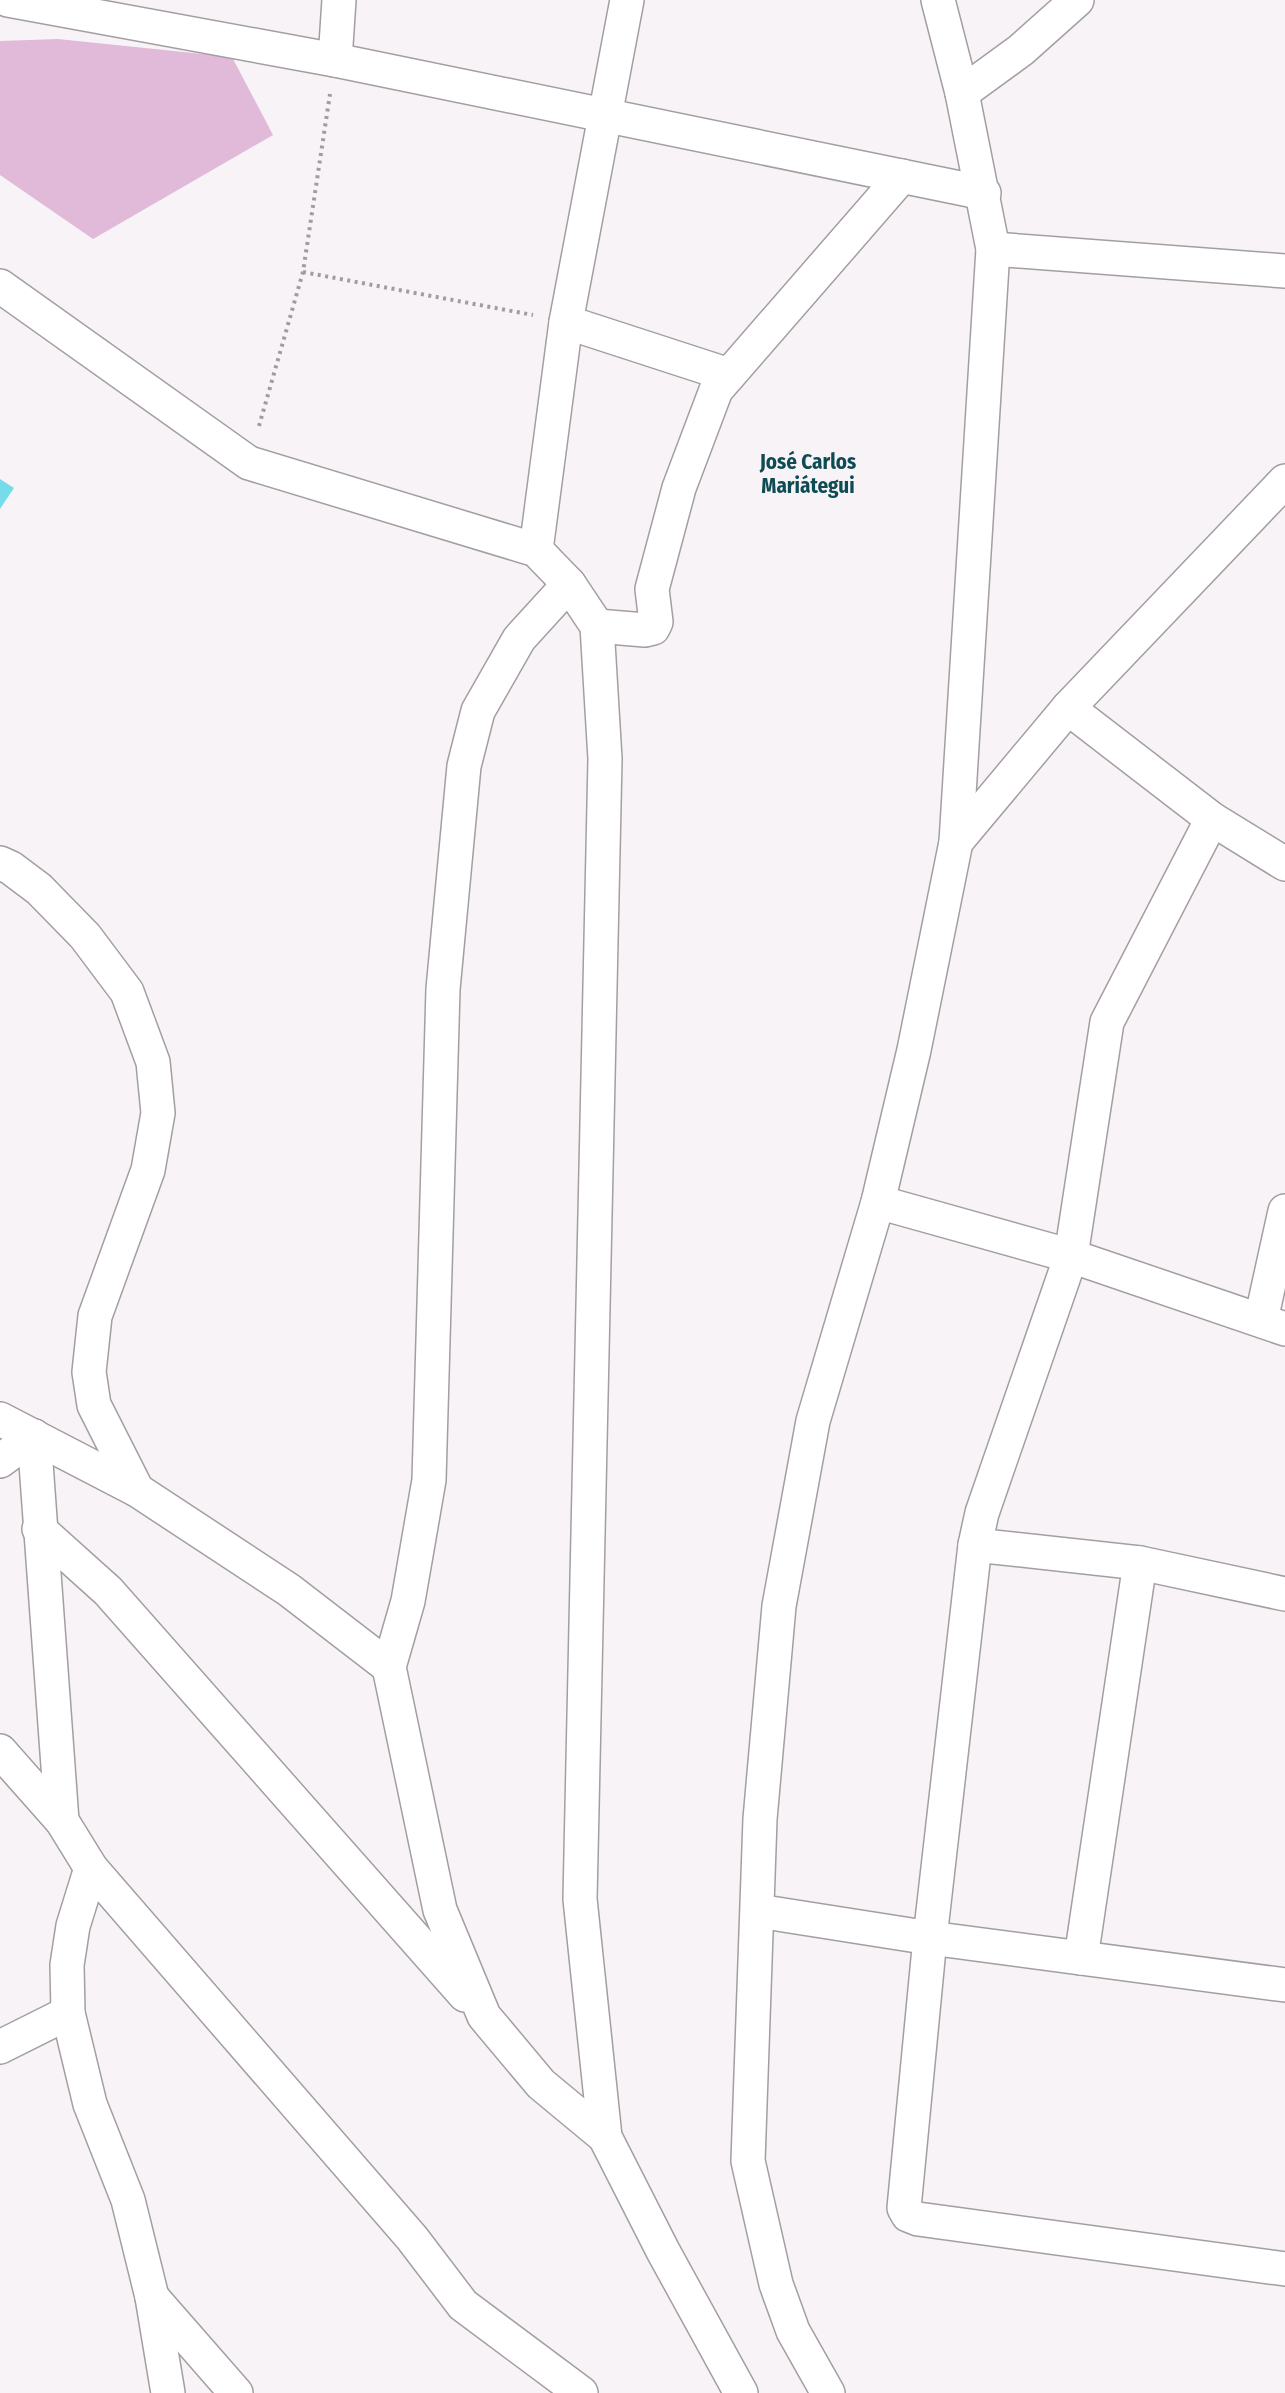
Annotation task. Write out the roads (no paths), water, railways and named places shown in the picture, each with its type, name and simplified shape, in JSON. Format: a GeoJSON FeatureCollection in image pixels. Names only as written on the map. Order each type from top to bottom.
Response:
{"type":"FeatureCollection","features":[{"type":"Feature","properties":{"kind":"street"},"geometry":{"type":"LineString","coordinates":[[8,0],[335,60],[984,193]]}},
{"type":"Feature","properties":{"kind":"street"},"geometry":{"type":"LineString","coordinates":[[335,60],[339,0]]}},
{"type":"Feature","properties":{"kind":"street"},"geometry":{"type":"LineString","coordinates":[[536,550],[566,321],[627,0]]}},
{"type":"Feature","properties":{"kind":"street"},"geometry":{"type":"LineString","coordinates":[[828,2393],[793,2331],[776,2284],[748,2161],[760,1820],[779,1606],[813,1421],[878,1202],[914,1050],[956,842],[993,249],[984,193],[962,93],[938,0]]}},
{"type":"Feature","properties":{"kind":"street"},"geometry":{"type":"LineString","coordinates":[[962,93],[1021,50],[1077,0]]}},
{"type":"Feature","properties":{"kind":"street"},"geometry":{"type":"LineString","coordinates":[[597,626],[649,630],[655,625],[652,590],[679,488],[716,390],[902,176]]}},
{"type":"Feature","properties":{"kind":"street"},"geometry":{"type":"LineString","coordinates":[[993,249],[1285,271]]}},
{"type":"Feature","properties":{"kind":"street"},"geometry":{"type":"LineString","coordinates":[[0,286],[249,463],[536,550],[569,584],[597,626],[604,771],[580,1899],[605,2137],[663,2251],[741,2393]]}},
{"type":"Feature","properties":{"kind":"street"},"geometry":{"type":"LineString","coordinates":[[566,321],[729,375]]}},
{"type":"Feature","properties":{"kind":"street"},"geometry":{"type":"LineString","coordinates":[[956,842],[1068,708],[1285,482]]}},
{"type":"Feature","properties":{"kind":"street"},"geometry":{"type":"LineString","coordinates":[[484,2016],[440,1910],[389,1667],[408,1600],[429,1480],[443,989],[464,766],[478,711],[519,639],[569,584]]}},
{"type":"Feature","properties":{"kind":"street"},"geometry":{"type":"LineString","coordinates":[[1068,708],[1212,819],[1285,864]]}},
{"type":"Feature","properties":{"kind":"street"},"geometry":{"type":"LineString","coordinates":[[1212,819],[1107,1022],[1071,1256],[982,1513],[975,1545],[930,1938],[904,2208],[908,2215],[918,2219],[1284,2264]]}},
{"type":"Feature","properties":{"kind":"street"},"geometry":{"type":"LineString","coordinates":[[4,863],[39,889],[85,936],[127,992],[153,1062],[158,1113],[148,1170],[94,1316],[89,1372],[94,1405],[137,1490]]}},
{"type":"Feature","properties":{"kind":"street"},"geometry":{"type":"LineString","coordinates":[[878,1202],[1071,1256],[1273,1325],[1285,1211]]}},
{"type":"Feature","properties":{"kind":"street"},"geometry":{"type":"LineString","coordinates":[[0,1419],[137,1490],[289,1590],[389,1667]]}},
{"type":"Feature","properties":{"kind":"street"},"geometry":{"type":"LineString","coordinates":[[0,1461],[34,1436]]}},
{"type":"Feature","properties":{"kind":"street"},"geometry":{"type":"LineString","coordinates":[[34,1436],[62,1821]]}},
{"type":"Feature","properties":{"kind":"street"},"geometry":{"type":"LineString","coordinates":[[39,1529],[108,1591],[484,2016],[541,2084],[605,2137]]}},
{"type":"Feature","properties":{"kind":"street"},"geometry":{"type":"LineString","coordinates":[[975,1545],[1140,1563],[1285,1594]]}},
{"type":"Feature","properties":{"kind":"street"},"geometry":{"type":"LineString","coordinates":[[1081,1958],[1140,1563]]}},
{"type":"Feature","properties":{"kind":"street"},"geometry":{"type":"LineString","coordinates":[[0,1751],[62,1821],[92,1868],[412,2238],[463,2305],[581,2393]]}},
{"type":"Feature","properties":{"kind":"street"},"geometry":{"type":"LineString","coordinates":[[92,1868],[71,1936],[67,1965],[68,2013],[90,2104],[129,2200],[152,2297],[168,2393]]}},
{"type":"Feature","properties":{"kind":"street"},"geometry":{"type":"LineString","coordinates":[[758,1911],[930,1938],[1285,1985]]}},
{"type":"Feature","properties":{"kind":"street"},"geometry":{"type":"LineString","coordinates":[[0,2047],[68,2013]]}},
{"type":"Feature","properties":{"kind":"street"},"geometry":{"type":"LineString","coordinates":[[152,2297],[236,2393]]}},
{"type":"Feature","properties":{"kind":"district","name":"José Carlos Mariátegui"},"geometry":{"type":"Point","coordinates":[808,474]}}]}
